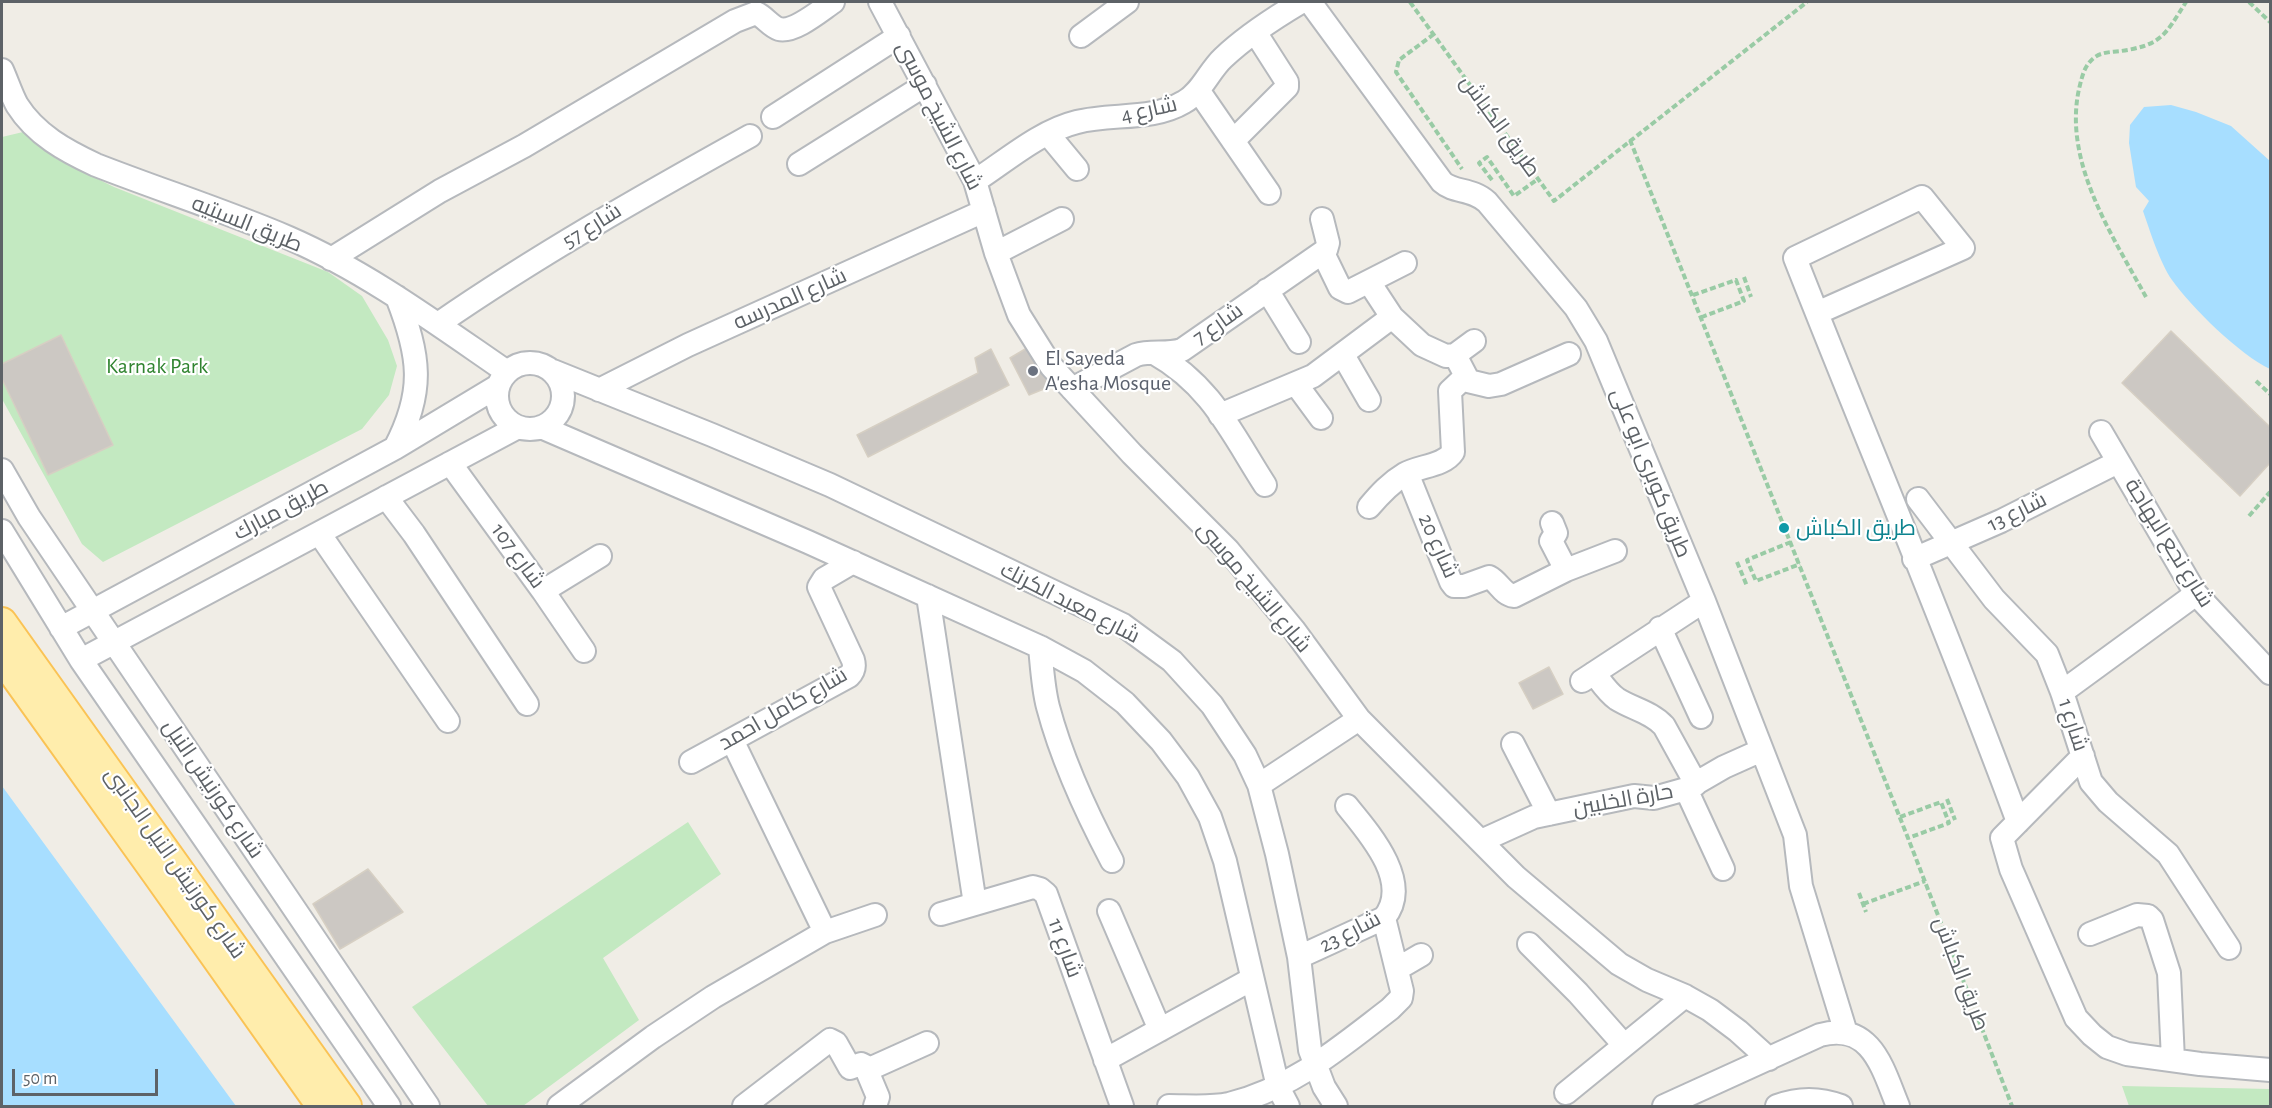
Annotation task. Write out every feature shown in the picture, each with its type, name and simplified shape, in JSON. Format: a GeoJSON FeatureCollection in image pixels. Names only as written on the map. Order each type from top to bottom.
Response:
{"type":"FeatureCollection","features":[{"type":"Feature","properties":{"kind":"main road","name":"شارع كورنيش النيل الجانبى"},"geometry":{"type":"LineString","coordinates":[[2,622],[347,1107]]}},
{"type":"Feature","properties":{"kind":"main road","name":"شارع كورنيش النيل الجانبى"},"geometry":{"type":"LineString","coordinates":[[2,658],[321,1107]]}},
{"type":"Feature","properties":{"kind":"street"},"geometry":{"type":"LineString","coordinates":[[331,259],[440,191],[524,146],[735,21],[756,13],[778,29],[788,30],[833,2]]}},
{"type":"Feature","properties":{"kind":"street","name":"شارع الشيخ موسى"},"geometry":{"type":"LineString","coordinates":[[880,2],[975,181],[996,253],[1019,315],[1052,366],[1132,454],[1228,550],[1294,630],[1359,719],[1516,877],[1619,964],[1710,1010],[1769,1059]]}},
{"type":"Feature","properties":{"kind":"street"},"geometry":{"type":"LineString","coordinates":[[1081,36],[1127,2]]}},
{"type":"Feature","properties":{"kind":"street","name":"شارع 4"},"geometry":{"type":"LineString","coordinates":[[975,181],[1064,126],[1080,121],[1163,111],[1187,102],[1223,58],[1255,32],[1277,8],[1301,2]]}},
{"type":"Feature","properties":{"kind":"street"},"geometry":{"type":"LineString","coordinates":[[1310,2],[1442,182],[1448,187],[1489,192]]}},
{"type":"Feature","properties":{"kind":"street"},"geometry":{"type":"LineString","coordinates":[[1233,141],[1287,87],[1287,82],[1255,32]]}},
{"type":"Feature","properties":{"kind":"street"},"geometry":{"type":"LineString","coordinates":[[773,117],[899,36]]}},
{"type":"Feature","properties":{"kind":"street","name":"طريق السبتيه"},"geometry":{"type":"LineString","coordinates":[[2,70],[10,108],[66,151],[96,165],[289,238],[331,259],[438,324],[503,379]]}},
{"type":"Feature","properties":{"kind":"street"},"geometry":{"type":"LineString","coordinates":[[799,164],[925,85]]}},
{"type":"Feature","properties":{"kind":"street"},"geometry":{"type":"LineString","coordinates":[[1198,90],[1269,193]]}},
{"type":"Feature","properties":{"kind":"street"},"geometry":{"type":"LineString","coordinates":[[1048,134],[1077,169]]}},
{"type":"Feature","properties":{"kind":"street","name":"شارع 57"},"geometry":{"type":"LineString","coordinates":[[438,324],[502,281],[631,202],[750,136]]}},
{"type":"Feature","properties":{"kind":"street","name":"طريق كوبرى ابو على"},"geometry":{"type":"LineString","coordinates":[[1489,192],[1576,308],[1596,340],[1704,602],[1795,836],[1801,886],[1846,1033]]}},
{"type":"Feature","properties":{"kind":"street"},"geometry":{"type":"LineString","coordinates":[[1817,313],[1963,248],[1922,197],[1795,258],[1914,559],[1980,719],[2018,822]]}},
{"type":"Feature","properties":{"kind":"street","name":"شارع المدرسه"},"geometry":{"type":"LineString","coordinates":[[598,390],[698,340],[984,211]]}},
{"type":"Feature","properties":{"kind":"street"},"geometry":{"type":"LineString","coordinates":[[996,253],[1062,219]]}},
{"type":"Feature","properties":{"kind":"street"},"geometry":{"type":"LineString","coordinates":[[1322,219],[1328,243],[1323,253],[1343,291],[1352,290],[1405,263]]}},
{"type":"Feature","properties":{"kind":"street","name":"شارع 7"},"geometry":{"type":"LineString","coordinates":[[1072,389],[1136,355],[1154,352],[1173,353],[1182,350],[1323,253]]}},
{"type":"Feature","properties":{"kind":"street"},"geometry":{"type":"LineString","coordinates":[[1369,282],[1392,317],[1422,345],[1439,354],[1455,355],[1474,341]]}},
{"type":"Feature","properties":{"kind":"street"},"geometry":{"type":"LineString","coordinates":[[1267,290],[1299,342]]}},
{"type":"Feature","properties":{"kind":"street"},"geometry":{"type":"LineString","coordinates":[[395,448],[407,425],[414,400],[416,374],[414,348],[396,297]]}},
{"type":"Feature","properties":{"kind":"street"},"geometry":{"type":"LineString","coordinates":[[1220,415],[1296,384],[1343,355],[1392,317]]}},
{"type":"Feature","properties":{"kind":"street"},"geometry":{"type":"LineString","coordinates":[[1154,352],[1185,372],[1212,401],[1264,485]]}},
{"type":"Feature","properties":{"kind":"street"},"geometry":{"type":"LineString","coordinates":[[1464,380],[1489,386],[1501,384],[1569,354]]}},
{"type":"Feature","properties":{"kind":"street"},"geometry":{"type":"LineString","coordinates":[[1343,355],[1369,400]]}},
{"type":"Feature","properties":{"kind":"street"},"geometry":{"type":"LineString","coordinates":[[1369,507],[1380,494],[1407,473],[1446,460],[1453,452],[1450,391],[1464,380],[1465,373],[1455,355]]}},
{"type":"Feature","properties":{"kind":"street"},"geometry":{"type":"LineString","coordinates":[[541,428],[553,420],[560,409],[563,396],[561,383],[553,372],[542,365],[530,363],[518,365],[503,379],[497,399],[500,411],[508,421],[518,427],[541,428],[928,596],[1040,647],[1084,671],[1125,703],[1161,741],[1188,777],[1210,817],[1225,861],[1252,979],[1283,1097]]}},
{"type":"Feature","properties":{"kind":"street","name":"شارع معبد الكرنك"},"geometry":{"type":"LineString","coordinates":[[553,372],[830,485],[1123,625],[1172,660],[1212,705],[1245,754],[1259,785],[1277,854],[1299,957],[1311,1050],[1324,1088],[1336,1107]]}},
{"type":"Feature","properties":{"kind":"street","name":"طريق مبارك"},"geometry":{"type":"LineString","coordinates":[[61,628],[395,448],[503,379]]}},
{"type":"Feature","properties":{"kind":"street"},"geometry":{"type":"LineString","coordinates":[[1296,384],[1321,418]]}},
{"type":"Feature","properties":{"kind":"street","name":"طريق مبارك"},"geometry":{"type":"LineString","coordinates":[[81,660],[518,427]]}},
{"type":"Feature","properties":{"kind":"street","name":"شارع نجع البهاجة"},"geometry":{"type":"LineString","coordinates":[[2101,432],[2196,594],[2271,673]]}},
{"type":"Feature","properties":{"kind":"street","name":"شارع 13"},"geometry":{"type":"LineString","coordinates":[[1914,559],[2001,521],[2118,462]]}},
{"type":"Feature","properties":{"kind":"street","name":"شارع 107"},"geometry":{"type":"LineString","coordinates":[[450,463],[584,651]]}},
{"type":"Feature","properties":{"kind":"street","name":"شارع كورنيش النيل"},"geometry":{"type":"LineString","coordinates":[[2,470],[29,517],[428,1107]]}},
{"type":"Feature","properties":{"kind":"street","name":"شارع 20"},"geometry":{"type":"LineString","coordinates":[[1407,473],[1454,586],[1464,586],[1489,577],[1505,593],[1514,596],[1566,570],[1615,551]]}},
{"type":"Feature","properties":{"kind":"street"},"geometry":{"type":"LineString","coordinates":[[386,497],[414,534],[527,704]]}},
{"type":"Feature","properties":{"kind":"street","name":"شارع 1"},"geometry":{"type":"LineString","coordinates":[[1918,499],[1994,598],[2047,654],[2062,692],[2091,782],[2098,793],[2168,854],[2229,948]]}},
{"type":"Feature","properties":{"kind":"street"},"geometry":{"type":"LineString","coordinates":[[1552,523],[1556,533],[1551,541],[1566,570]]}},
{"type":"Feature","properties":{"kind":"street","name":"شارع كورنيش النيل"},"geometry":{"type":"LineString","coordinates":[[2,531],[81,660],[389,1107]]}},
{"type":"Feature","properties":{"kind":"street"},"geometry":{"type":"LineString","coordinates":[[319,533],[448,721]]}},
{"type":"Feature","properties":{"kind":"street"},"geometry":{"type":"LineString","coordinates":[[543,591],[600,556]]}},
{"type":"Feature","properties":{"kind":"street","name":"شارع كامل احمد"},"geometry":{"type":"LineString","coordinates":[[691,762],[853,672],[852,660],[819,587],[824,579],[853,562]]}},
{"type":"Feature","properties":{"kind":"street"},"geometry":{"type":"LineString","coordinates":[[2062,692],[2196,594]]}},
{"type":"Feature","properties":{"kind":"street"},"geometry":{"type":"LineString","coordinates":[[928,596],[975,904]]}},
{"type":"Feature","properties":{"kind":"street"},"geometry":{"type":"LineString","coordinates":[[1704,602],[1660,628],[1588,677],[1618,700],[1657,719],[1664,726],[1691,786],[1723,869]]}},
{"type":"Feature","properties":{"kind":"street"},"geometry":{"type":"LineString","coordinates":[[1660,628],[1701,717]]}},
{"type":"Feature","properties":{"kind":"street"},"geometry":{"type":"LineString","coordinates":[[1040,647],[1048,705],[1062,753],[1112,861]]}},
{"type":"Feature","properties":{"kind":"street"},"geometry":{"type":"LineString","coordinates":[[1259,785],[1359,719]]}},
{"type":"Feature","properties":{"kind":"street"},"geometry":{"type":"LineString","coordinates":[[732,740],[825,932]]}},
{"type":"Feature","properties":{"kind":"street"},"geometry":{"type":"LineString","coordinates":[[1513,744],[1549,814]]}},
{"type":"Feature","properties":{"kind":"street","name":"حارة الخلبين"},"geometry":{"type":"LineString","coordinates":[[1481,841],[1516,823],[1549,814],[1634,796],[1654,798],[1691,786],[1724,767],[1762,750]]}},
{"type":"Feature","properties":{"kind":"street"},"geometry":{"type":"LineString","coordinates":[[2082,756],[2002,838],[2012,869],[2076,1017],[2092,1035],[2107,1047],[2127,1054],[2271,1070]]}},
{"type":"Feature","properties":{"kind":"street","name":"شارع 23"},"geometry":{"type":"LineString","coordinates":[[1299,957],[1384,918],[1394,900],[1392,879],[1378,846],[1347,806]]}},
{"type":"Feature","properties":{"kind":"street","name":"شارع 11"},"geometry":{"type":"LineString","coordinates":[[942,914],[1033,887],[1046,894],[1122,1107]]}},
{"type":"Feature","properties":{"kind":"street"},"geometry":{"type":"LineString","coordinates":[[1109,911],[1160,1030]]}},
{"type":"Feature","properties":{"kind":"street"},"geometry":{"type":"LineString","coordinates":[[559,1107],[653,1037],[713,997],[825,932],[875,915]]}},
{"type":"Feature","properties":{"kind":"street"},"geometry":{"type":"LineString","coordinates":[[2090,934],[2137,915],[2148,916],[2152,920],[2169,973],[2174,1060]]}},
{"type":"Feature","properties":{"kind":"street"},"geometry":{"type":"LineString","coordinates":[[1169,1107],[1227,1105],[1283,1097],[1315,1066],[1401,998],[1402,991],[1384,918]]}},
{"type":"Feature","properties":{"kind":"street"},"geometry":{"type":"LineString","coordinates":[[1529,944],[1578,993],[1624,1045]]}},
{"type":"Feature","properties":{"kind":"street"},"geometry":{"type":"LineString","coordinates":[[1397,969],[1421,955]]}},
{"type":"Feature","properties":{"kind":"street"},"geometry":{"type":"LineString","coordinates":[[1105,1060],[1252,979]]}},
{"type":"Feature","properties":{"kind":"street"},"geometry":{"type":"LineString","coordinates":[[324,1011],[349,992]]}},
{"type":"Feature","properties":{"kind":"street"},"geometry":{"type":"LineString","coordinates":[[1566,1093],[1685,996]]}},
{"type":"Feature","properties":{"kind":"street"},"geometry":{"type":"LineString","coordinates":[[1664,1107],[1820,1035],[1846,1033],[1862,1040],[1874,1052],[1898,1107]]}},
{"type":"Feature","properties":{"kind":"street"},"geometry":{"type":"LineString","coordinates":[[744,1107],[830,1040],[836,1043],[850,1068],[862,1064],[867,1070],[878,1097],[875,1107]]}},
{"type":"Feature","properties":{"kind":"street"},"geometry":{"type":"LineString","coordinates":[[867,1070],[927,1043]]}},
{"type":"Feature","properties":{"kind":"street"},"geometry":{"type":"LineString","coordinates":[[1777,1107],[1798,1100],[1812,1100],[1841,1107]]}},
{"type":"Feature","properties":{"kind":"path","name":"طريق الكباش"},"geometry":{"type":"LineString","coordinates":[[1410,2],[1554,201],[1807,2]]}},
{"type":"Feature","properties":{"kind":"path"},"geometry":{"type":"LineString","coordinates":[[2146,297],[2098,209],[2076,141],[2076,101],[2083,72],[2093,58],[2101,54],[2145,47],[2153,43],[2168,29],[2186,2]]}},
{"type":"Feature","properties":{"kind":"path"},"geometry":{"type":"LineString","coordinates":[[2249,2],[2271,22]]}},
{"type":"Feature","properties":{"kind":"path"},"geometry":{"type":"LineString","coordinates":[[1434,34],[1399,60],[1396,68],[1397,76],[1489,192]]}},
{"type":"Feature","properties":{"kind":"path","name":"طريق الكباش"},"geometry":{"type":"LineString","coordinates":[[1630,140],[1900,817],[2012,1107]]}},
{"type":"Feature","properties":{"kind":"path"},"geometry":{"type":"LineString","coordinates":[[1489,192],[1479,163],[1487,158],[1514,196],[1538,179]]}},
{"type":"Feature","properties":{"kind":"path"},"geometry":{"type":"LineString","coordinates":[[1744,277],[1751,297]]}},
{"type":"Feature","properties":{"kind":"path"},"geometry":{"type":"LineString","coordinates":[[1693,295],[1736,280],[1744,301],[1702,317]]}},
{"type":"Feature","properties":{"kind":"path"},"geometry":{"type":"LineString","coordinates":[[1740,290],[1748,287]]}},
{"type":"Feature","properties":{"kind":"path"},"geometry":{"type":"LineString","coordinates":[[2256,381],[2271,394]]}},
{"type":"Feature","properties":{"kind":"path"},"geometry":{"type":"LineString","coordinates":[[2249,516],[2271,492]]}},
{"type":"Feature","properties":{"kind":"path"},"geometry":{"type":"LineString","coordinates":[[1791,542],[1747,560],[1756,581],[1800,564]]}},
{"type":"Feature","properties":{"kind":"path"},"geometry":{"type":"LineString","coordinates":[[1737,562],[1747,586]]}},
{"type":"Feature","properties":{"kind":"path"},"geometry":{"type":"LineString","coordinates":[[1742,574],[1752,571]]}},
{"type":"Feature","properties":{"kind":"path"},"geometry":{"type":"LineString","coordinates":[[1947,799],[1955,820]]}},
{"type":"Feature","properties":{"kind":"path"},"geometry":{"type":"LineString","coordinates":[[1900,817],[1941,802],[1949,823],[1908,838]]}},
{"type":"Feature","properties":{"kind":"path"},"geometry":{"type":"LineString","coordinates":[[1945,813],[1952,811]]}},
{"type":"Feature","properties":{"kind":"path"},"geometry":{"type":"LineString","coordinates":[[1863,904],[1925,881]]}},
{"type":"Feature","properties":{"kind":"path"},"geometry":{"type":"LineString","coordinates":[[1859,894],[1866,912]]}},
{"type":"Feature","properties":{"kind":"green space","name":"Karnak Park"},"geometry":{"type":"Polygon","coordinates":[[[23,132],[55,158],[114,187],[328,272],[362,296],[388,340],[397,366],[389,395],[362,429],[103,562],[82,544],[2,399],[2,137],[23,132]]]}},
{"type":"Feature","properties":{"kind":"green space"},"geometry":{"type":"Polygon","coordinates":[[[688,822],[721,874],[603,958],[639,1020],[523,1106],[488,1106],[412,1007],[688,822]]]}},
{"type":"Feature","properties":{"kind":"green space"},"geometry":{"type":"Polygon","coordinates":[[[2122,1086],[2270,1089],[2270,1106],[2129,1106],[2122,1086]]]}},
{"type":"Feature","properties":{"kind":"water"},"geometry":{"type":"Polygon","coordinates":[[[2171,105],[2231,126],[2270,161],[2270,369],[2231,342],[2191,303],[2172,280],[2156,247],[2143,211],[2149,201],[2136,187],[2129,143],[2130,125],[2144,107],[2171,105]]]}},
{"type":"Feature","properties":{"kind":"water"},"geometry":{"type":"Polygon","coordinates":[[[2,786],[236,1106],[2,1106],[2,786]]]}},
{"type":"Feature","properties":{"kind":"building"},"geometry":{"type":"Polygon","coordinates":[[[2171,331],[2270,427],[2270,463],[2240,496],[2122,383],[2171,331]]]}},
{"type":"Feature","properties":{"kind":"building"},"geometry":{"type":"Polygon","coordinates":[[[61,335],[113,445],[48,475],[2,379],[2,364],[61,335]]]}},
{"type":"Feature","properties":{"kind":"building","name":"El Sayeda A'esha Mosque"},"geometry":{"type":"Polygon","coordinates":[[[1032,345],[1056,384],[1029,395],[1010,358],[1032,345]]]}},
{"type":"Feature","properties":{"kind":"building"},"geometry":{"type":"Polygon","coordinates":[[[991,349],[1009,385],[868,457],[857,435],[978,373],[975,358],[991,349]]]}},
{"type":"Feature","properties":{"kind":"building"},"geometry":{"type":"Polygon","coordinates":[[[1549,667],[1563,694],[1533,709],[1519,683],[1549,667]]]}},
{"type":"Feature","properties":{"kind":"building"},"geometry":{"type":"Polygon","coordinates":[[[368,869],[403,912],[340,949],[313,904],[368,869]]]}},
{"type":"Feature","properties":{"kind":"place","name":"El Sayeda A'esha Mosque"},"geometry":{"type":"Point","coordinates":[1033,371]}},
{"type":"Feature","properties":{"kind":"place","name":"طريق الكباش"},"geometry":{"type":"Point","coordinates":[1784,528]}}]}
